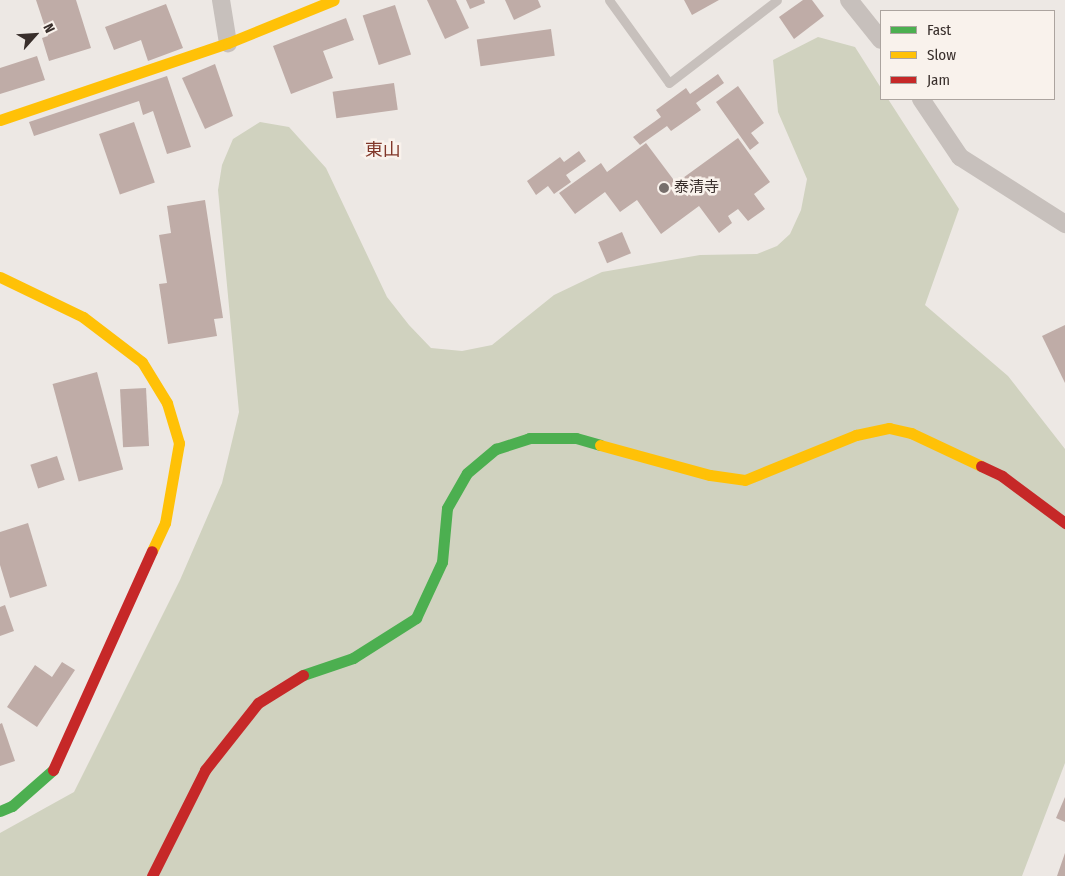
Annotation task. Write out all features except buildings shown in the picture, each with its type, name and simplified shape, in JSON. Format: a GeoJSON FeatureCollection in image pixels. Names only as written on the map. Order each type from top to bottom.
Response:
{"type":"FeatureCollection","features":[{"type":"Feature","properties":{"kind":"street"},"geometry":{"type":"LineString","coordinates":[[221,0],[228,42]]}},
{"type":"Feature","properties":{"kind":"street"},"geometry":{"type":"LineString","coordinates":[[0,120],[228,42],[334,0]]}},
{"type":"Feature","properties":{"kind":"street"},"geometry":{"type":"LineString","coordinates":[[849,0],[880,39]]}},
{"type":"Feature","properties":{"kind":"street"},"geometry":{"type":"LineString","coordinates":[[922,100],[960,157],[1065,224]]}},
{"type":"Feature","properties":{"kind":"street"},"geometry":{"type":"LineString","coordinates":[[0,276],[83,317],[142,362],[167,403],[179,443],[165,523],[52,772],[12,806],[0,811]]}},
{"type":"Feature","properties":{"kind":"street"},"geometry":{"type":"LineString","coordinates":[[152,876],[204,770],[258,703],[304,674],[354,658],[416,618],[442,562],[447,508],[467,473],[496,449],[529,438],[576,438],[710,475],[745,480],[856,435],[889,428],[911,434],[1002,476],[1065,523]]}},
{"type":"Feature","properties":{"kind":"lane"},"geometry":{"type":"LineString","coordinates":[[610,0],[669,83],[777,0]]}},
{"type":"Feature","properties":{"kind":"green space"},"geometry":{"type":"Polygon","coordinates":[[[818,37],[855,47],[880,86],[880,100],[889,100],[959,209],[925,305],[1008,376],[1065,449],[1065,763],[1022,876],[0,876],[0,833],[74,792],[180,580],[222,483],[239,412],[218,190],[222,165],[233,139],[260,122],[289,127],[326,168],[387,297],[409,325],[431,348],[462,351],[492,345],[554,295],[602,272],[700,255],[757,254],[777,246],[790,234],[801,210],[807,179],[778,112],[773,60],[818,37]]]}},
{"type":"Feature","properties":{"kind":"traffic: fast"},"geometry":{"type":"LineString","coordinates":[[303,675],[353,658],[416,618],[442,562],[447,508],[467,473],[496,449],[529,438],[576,438],[600,445]]}},
{"type":"Feature","properties":{"kind":"traffic: fast"},"geometry":{"type":"LineString","coordinates":[[0,811],[12,806],[53,770]]}},
{"type":"Feature","properties":{"kind":"traffic: slow"},"geometry":{"type":"LineString","coordinates":[[0,120],[228,43],[334,0]]}},
{"type":"Feature","properties":{"kind":"traffic: slow"},"geometry":{"type":"LineString","coordinates":[[0,277],[83,317],[142,362],[167,403],[179,443],[165,523],[152,551]]}},
{"type":"Feature","properties":{"kind":"traffic: slow"},"geometry":{"type":"LineString","coordinates":[[600,445],[710,475],[745,480],[856,435],[889,428],[911,433],[981,466]]}},
{"type":"Feature","properties":{"kind":"traffic: jam"},"geometry":{"type":"LineString","coordinates":[[981,466],[1002,476],[1065,523]]}},
{"type":"Feature","properties":{"kind":"traffic: jam"},"geometry":{"type":"LineString","coordinates":[[53,770],[152,551]]}},
{"type":"Feature","properties":{"kind":"traffic: jam"},"geometry":{"type":"LineString","coordinates":[[152,876],[205,770],[258,703],[303,675]]}},
{"type":"Feature","properties":{"kind":"place","name":"泰清寺"},"geometry":{"type":"Point","coordinates":[664,188]}},
{"type":"Feature","properties":{"kind":"district","name":"東山"},"geometry":{"type":"Point","coordinates":[383,150]}}]}
